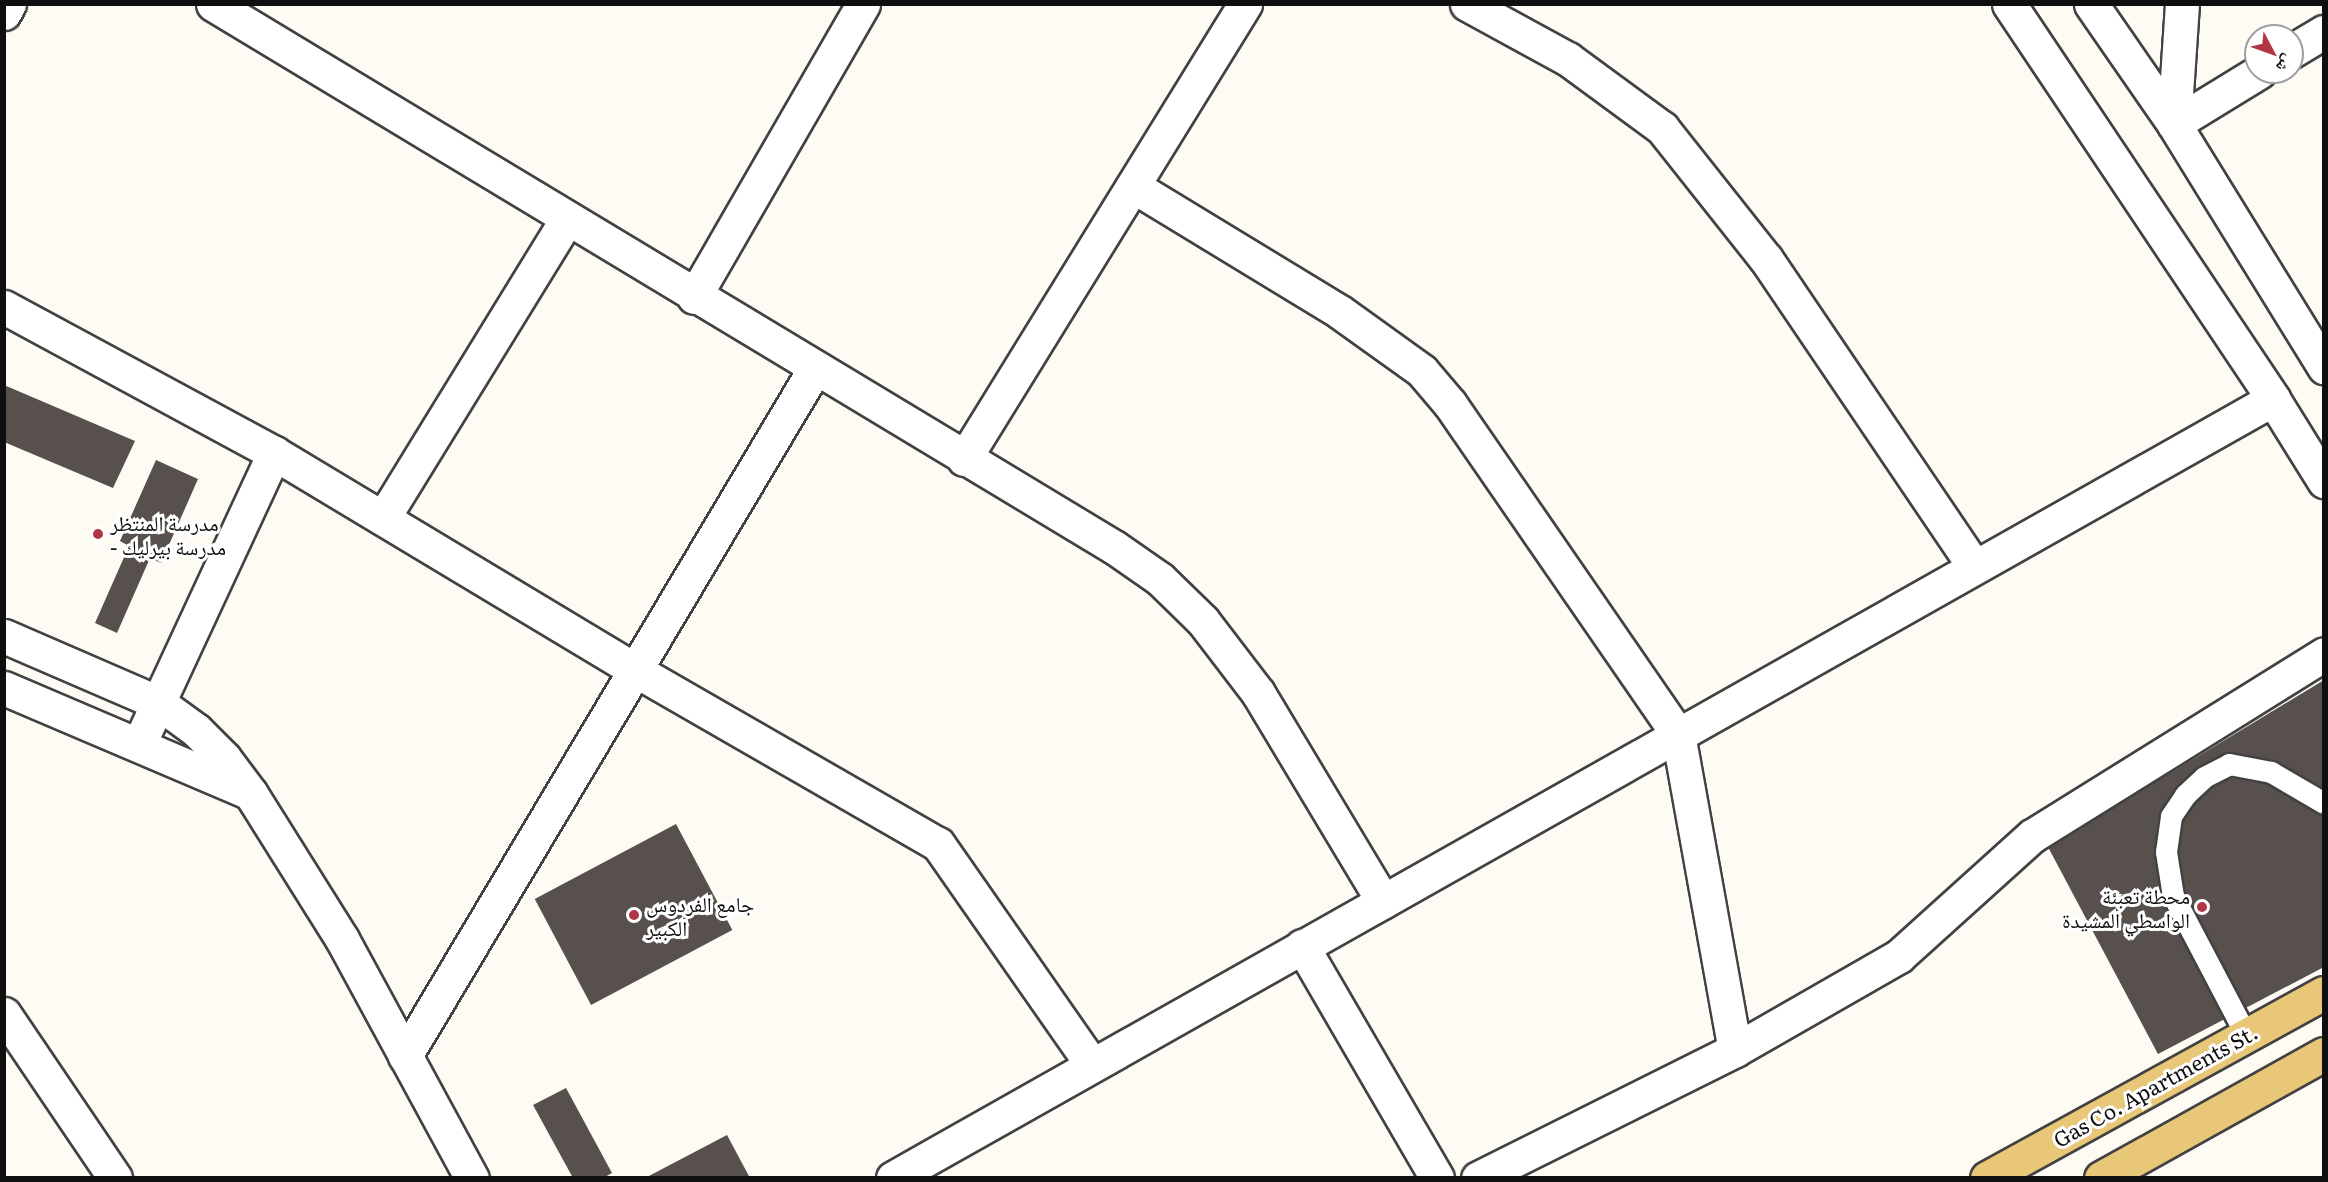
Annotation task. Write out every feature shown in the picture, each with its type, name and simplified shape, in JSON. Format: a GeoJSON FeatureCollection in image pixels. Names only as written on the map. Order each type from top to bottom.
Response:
{"type":"FeatureCollection","features":[{"type":"Feature","properties":{"kind":"main road","name":"Gas Co. Apartments St."},"geometry":{"type":"LineString","coordinates":[[1987,1178],[2324,993]]}},
{"type":"Feature","properties":{"kind":"main road"},"geometry":{"type":"LineString","coordinates":[[2101,1178],[2324,1054]]}},
{"type":"Feature","properties":{"kind":"street"},"geometry":{"type":"LineString","coordinates":[[4,13],[9,4]]}},
{"type":"Feature","properties":{"kind":"street"},"geometry":{"type":"LineString","coordinates":[[213,4],[814,370],[1114,547],[1160,579],[1203,621],[1258,693],[1383,901]]}},
{"type":"Feature","properties":{"kind":"street"},"geometry":{"type":"LineString","coordinates":[[964,459],[1245,4]]}},
{"type":"Feature","properties":{"kind":"street"},"geometry":{"type":"LineString","coordinates":[[1467,4],[1568,58],[1662,128],[1766,258],[1974,566]]}},
{"type":"Feature","properties":{"kind":"street"},"geometry":{"type":"LineString","coordinates":[[2009,4],[2273,399],[2324,481]]}},
{"type":"Feature","properties":{"kind":"street"},"geometry":{"type":"LineString","coordinates":[[2091,4],[2174,124],[2320,355]]}},
{"type":"Feature","properties":{"kind":"street"},"geometry":{"type":"LineString","coordinates":[[2174,124],[2182,4]]}},
{"type":"Feature","properties":{"kind":"street"},"geometry":{"type":"LineString","coordinates":[[694,297],[850,9]]}},
{"type":"Feature","properties":{"kind":"street"},"geometry":{"type":"LineString","coordinates":[[2304,44],[2324,32]]}},
{"type":"Feature","properties":{"kind":"street"},"geometry":{"type":"LineString","coordinates":[[2174,124],[2244,81]]}},
{"type":"Feature","properties":{"kind":"street"},"geometry":{"type":"LineString","coordinates":[[1133,186],[1340,312],[1422,372],[1450,404],[1678,735],[1735,1050]]}},
{"type":"Feature","properties":{"kind":"street"},"geometry":{"type":"LineString","coordinates":[[383,518],[567,219]]}},
{"type":"Feature","properties":{"kind":"street"},"geometry":{"type":"LineString","coordinates":[[4,307],[274,453],[635,670],[938,844],[1092,1065]]}},
{"type":"Feature","properties":{"kind":"street"},"geometry":{"type":"LineString","coordinates":[[405,1056],[814,370]]}},
{"type":"Feature","properties":{"kind":"street"},"geometry":{"type":"LineString","coordinates":[[893,1178],[2273,399]]}},
{"type":"Feature","properties":{"kind":"street"},"geometry":{"type":"LineString","coordinates":[[139,744],[274,453]]}},
{"type":"Feature","properties":{"kind":"street"},"geometry":{"type":"LineString","coordinates":[[4,636],[159,703],[203,737],[251,794],[342,939],[472,1178]]}},
{"type":"Feature","properties":{"kind":"street"},"geometry":{"type":"LineString","coordinates":[[1478,1178],[1735,1050],[1899,956],[2032,836],[2324,654]]}},
{"type":"Feature","properties":{"kind":"street"},"geometry":{"type":"LineString","coordinates":[[4,688],[251,794]]}},
{"type":"Feature","properties":{"kind":"street"},"geometry":{"type":"LineString","coordinates":[[1302,946],[1437,1178]]}},
{"type":"Feature","properties":{"kind":"street"},"geometry":{"type":"LineString","coordinates":[[4,1014],[115,1178]]}},
{"type":"Feature","properties":{"kind":"lane"},"geometry":{"type":"LineString","coordinates":[[2246,1035],[2173,896],[2166,852],[2171,816],[2204,777],[2229,764],[2271,771],[2324,803]]}},
{"type":"Feature","properties":{"kind":"building"},"geometry":{"type":"Polygon","coordinates":[[[4,385],[135,441],[113,488],[4,442],[4,385]]]}},
{"type":"Feature","properties":{"kind":"building"},"geometry":{"type":"Polygon","coordinates":[[[156,460],[198,479],[161,563],[150,558],[117,633],[95,623],[129,546],[120,541],[156,460]]]}},
{"type":"Feature","properties":{"kind":"building","name":"محطة تعبئة الواسطي المشيدة"},"geometry":{"type":"Polygon","coordinates":[[[2324,680],[2324,967],[2158,1054],[2048,847],[2324,680]]]}},
{"type":"Feature","properties":{"kind":"building","name":"جامع الفردوس الكبير"},"geometry":{"type":"Polygon","coordinates":[[[676,824],[732,930],[591,1005],[535,899],[676,824]]]}},
{"type":"Feature","properties":{"kind":"building"},"geometry":{"type":"Polygon","coordinates":[[[566,1088],[612,1173],[603,1178],[573,1178],[533,1105],[566,1088]]]}},
{"type":"Feature","properties":{"kind":"building"},"geometry":{"type":"Polygon","coordinates":[[[727,1135],[750,1178],[645,1178],[727,1135]]]}},
{"type":"Feature","properties":{"kind":"place","name":"مدرسة المنتظر - مدرسة بيرليك"},"geometry":{"type":"Point","coordinates":[98,534]}},
{"type":"Feature","properties":{"kind":"place","name":"محطة تعبئة الواسطي المشيدة"},"geometry":{"type":"Point","coordinates":[2202,907]}},
{"type":"Feature","properties":{"kind":"place","name":"جامع الفردوس الكبير"},"geometry":{"type":"Point","coordinates":[634,915]}}]}
